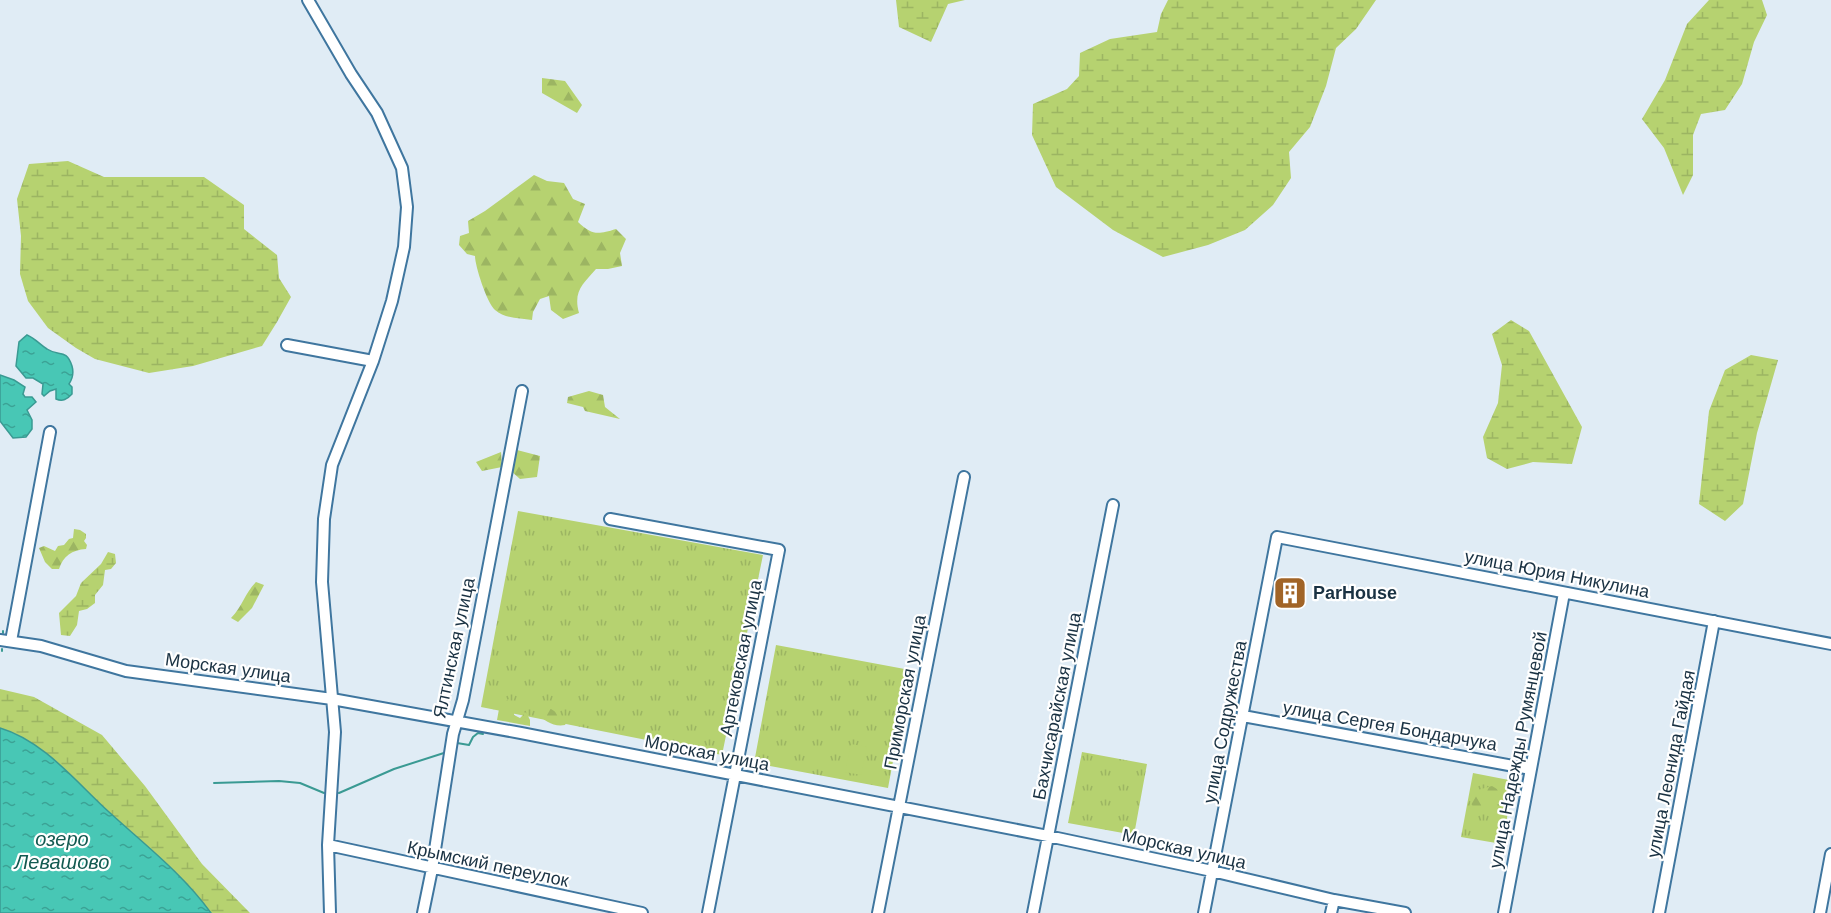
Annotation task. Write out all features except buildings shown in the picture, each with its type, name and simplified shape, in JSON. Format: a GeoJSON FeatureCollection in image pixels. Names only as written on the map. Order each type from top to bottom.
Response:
{"type":"FeatureCollection","features":[{"type":"Feature","properties":{"kind":"street"},"geometry":{"type":"LineString","coordinates":[[308,0],[351,74],[377,113],[402,168],[407,207],[404,247],[392,301],[373,362],[332,465],[324,519],[322,582],[334,732],[328,845],[330,913]]}},
{"type":"Feature","properties":{"kind":"street"},"geometry":{"type":"LineString","coordinates":[[287,345],[373,362]]}},
{"type":"Feature","properties":{"kind":"street","name":"Ялтинская улица"},"geometry":{"type":"LineString","coordinates":[[423,913],[456,721],[463,700],[522,390]]}},
{"type":"Feature","properties":{"kind":"street"},"geometry":{"type":"LineString","coordinates":[[6,640],[50,432]]}},
{"type":"Feature","properties":{"kind":"street","name":"Приморская улица"},"geometry":{"type":"LineString","coordinates":[[878,913],[964,477]]}},
{"type":"Feature","properties":{"kind":"street","name":"Бахчисарайская улица"},"geometry":{"type":"LineString","coordinates":[[1033,913],[1113,506]]}},
{"type":"Feature","properties":{"kind":"street","name":"Артековская улица"},"geometry":{"type":"LineString","coordinates":[[610,519],[779,550],[708,913]]}},
{"type":"Feature","properties":{"kind":"street","name":"улица Юрия Никулина"},"geometry":{"type":"LineString","coordinates":[[1277,537],[1831,644]]}},
{"type":"Feature","properties":{"kind":"street","name":"улица Содружества"},"geometry":{"type":"LineString","coordinates":[[1204,913],[1277,537]]}},
{"type":"Feature","properties":{"kind":"street","name":"улица Надежды Румянцевой"},"geometry":{"type":"LineString","coordinates":[[1504,913],[1564,592]]}},
{"type":"Feature","properties":{"kind":"street","name":"улица Леонида Гайдая"},"geometry":{"type":"LineString","coordinates":[[1659,913],[1714,621]]}},
{"type":"Feature","properties":{"kind":"street","name":"Морская улица"},"geometry":{"type":"LineString","coordinates":[[6,640],[41,646],[126,671],[332,699],[456,721],[1048,836],[1334,900],[1405,913]]}},
{"type":"Feature","properties":{"kind":"street","name":"улица Сергея Бондарчука"},"geometry":{"type":"LineString","coordinates":[[1243,716],[1530,769]]}},
{"type":"Feature","properties":{"kind":"street","name":"Крымский переулок"},"geometry":{"type":"LineString","coordinates":[[328,845],[642,913]]}},
{"type":"Feature","properties":{"kind":"street"},"geometry":{"type":"LineString","coordinates":[[1820,913],[1831,854]]}},
{"type":"Feature","properties":{"kind":"street"},"geometry":{"type":"LineString","coordinates":[[1331,913],[1334,900]]}},
{"type":"Feature","properties":{"kind":"green space"},"geometry":{"type":"Polygon","coordinates":[[[896,0],[965,0],[948,4],[931,42],[899,27],[896,0]]]}},
{"type":"Feature","properties":{"kind":"green space"},"geometry":{"type":"Polygon","coordinates":[[[1168,0],[1376,0],[1356,29],[1336,48],[1326,86],[1310,127],[1289,152],[1291,178],[1273,205],[1245,230],[1208,245],[1163,257],[1113,230],[1056,187],[1032,135],[1033,104],[1067,89],[1079,76],[1080,53],[1110,39],[1157,32],[1161,14],[1168,0]]]}},
{"type":"Feature","properties":{"kind":"green space"},"geometry":{"type":"Polygon","coordinates":[[[1709,0],[1762,0],[1767,15],[1754,42],[1742,84],[1725,110],[1701,114],[1693,135],[1693,175],[1683,195],[1664,148],[1642,119],[1665,80],[1687,24],[1709,0]]]}},
{"type":"Feature","properties":{"kind":"green space"},"geometry":{"type":"Polygon","coordinates":[[[542,78],[565,81],[582,105],[577,113],[542,93],[542,78]]]}},
{"type":"Feature","properties":{"kind":"green space"},"geometry":{"type":"Polygon","coordinates":[[[68,161],[104,177],[204,177],[244,205],[244,229],[277,255],[279,278],[291,297],[262,346],[193,366],[149,373],[95,359],[48,328],[28,301],[20,274],[21,236],[17,199],[29,164],[68,161]]]}},
{"type":"Feature","properties":{"kind":"green space"},"geometry":{"type":"Polygon","coordinates":[[[534,175],[547,181],[564,183],[573,199],[585,204],[578,222],[591,232],[599,233],[616,229],[626,239],[620,253],[622,266],[596,269],[578,293],[579,313],[563,319],[551,310],[549,296],[540,299],[533,312],[532,320],[513,318],[499,313],[492,306],[485,292],[475,256],[467,254],[459,245],[460,236],[469,233],[468,221],[534,175]]]}},
{"type":"Feature","properties":{"kind":"green space"},"geometry":{"type":"Polygon","coordinates":[[[1511,320],[1529,331],[1582,427],[1572,464],[1533,462],[1507,469],[1487,458],[1483,437],[1498,403],[1502,365],[1492,334],[1511,320]]]}},
{"type":"Feature","properties":{"kind":"green space"},"geometry":{"type":"Polygon","coordinates":[[[1751,355],[1778,360],[1757,433],[1743,504],[1725,521],[1699,504],[1709,411],[1725,370],[1751,355]]]}},
{"type":"Feature","properties":{"kind":"green space"},"geometry":{"type":"Polygon","coordinates":[[[589,391],[603,395],[605,407],[620,419],[585,411],[583,407],[567,403],[568,397],[589,391]]]}},
{"type":"Feature","properties":{"kind":"green space"},"geometry":{"type":"Polygon","coordinates":[[[517,450],[540,456],[537,477],[520,479],[511,471],[517,450]]]}},
{"type":"Feature","properties":{"kind":"green space"},"geometry":{"type":"Polygon","coordinates":[[[501,452],[502,467],[482,471],[476,462],[501,452]]]}},
{"type":"Feature","properties":{"kind":"green space"},"geometry":{"type":"Polygon","coordinates":[[[518,511],[763,555],[722,755],[481,707],[518,511]]]}},
{"type":"Feature","properties":{"kind":"green space"},"geometry":{"type":"Polygon","coordinates":[[[74,529],[86,534],[84,541],[87,545],[86,549],[72,552],[59,569],[52,569],[45,562],[39,548],[44,546],[55,551],[58,546],[64,545],[73,538],[74,529]]]}},
{"type":"Feature","properties":{"kind":"green space"},"geometry":{"type":"Polygon","coordinates":[[[108,552],[115,554],[116,563],[111,569],[105,570],[103,585],[95,595],[95,603],[79,611],[77,625],[70,636],[61,635],[59,613],[76,596],[81,583],[101,564],[108,552]]]}},
{"type":"Feature","properties":{"kind":"green space"},"geometry":{"type":"Polygon","coordinates":[[[256,582],[264,585],[252,608],[238,622],[231,618],[256,582]]]}},
{"type":"Feature","properties":{"kind":"green space"},"geometry":{"type":"Polygon","coordinates":[[[776,645],[910,670],[888,788],[754,763],[776,645]]]}},
{"type":"Feature","properties":{"kind":"green space"},"geometry":{"type":"Polygon","coordinates":[[[0,689],[34,697],[102,735],[145,786],[202,864],[250,913],[211,913],[176,872],[59,764],[31,742],[0,728],[0,689]]]}},
{"type":"Feature","properties":{"kind":"green space"},"geometry":{"type":"Polygon","coordinates":[[[508,699],[514,706],[514,715],[520,718],[526,712],[530,726],[497,720],[499,709],[508,699]]]}},
{"type":"Feature","properties":{"kind":"green space"},"geometry":{"type":"Polygon","coordinates":[[[540,708],[551,709],[568,720],[565,725],[549,723],[536,713],[540,708]]]}},
{"type":"Feature","properties":{"kind":"green space"},"geometry":{"type":"Polygon","coordinates":[[[851,744],[867,747],[861,775],[845,772],[851,744]]]}},
{"type":"Feature","properties":{"kind":"green space"},"geometry":{"type":"Polygon","coordinates":[[[1082,752],[1147,764],[1134,835],[1068,823],[1082,752]]]}},
{"type":"Feature","properties":{"kind":"green space"},"geometry":{"type":"Polygon","coordinates":[[[1473,773],[1514,781],[1502,844],[1461,837],[1473,773]]]}},
{"type":"Feature","properties":{"kind":"green space"},"geometry":{"type":"Polygon","coordinates":[[[1492,786],[1502,792],[1508,800],[1496,805],[1488,803],[1480,810],[1474,808],[1470,802],[1474,798],[1474,791],[1492,786]]]}},
{"type":"Feature","properties":{"kind":"water"},"geometry":{"type":"Polygon","coordinates":[[[27,335],[44,347],[65,355],[70,360],[73,371],[69,384],[72,387],[72,394],[67,399],[56,399],[56,389],[44,396],[42,394],[43,384],[33,378],[26,378],[16,366],[19,342],[27,335]]]}},
{"type":"Feature","properties":{"kind":"water"},"geometry":{"type":"Polygon","coordinates":[[[0,375],[25,387],[23,394],[25,397],[32,397],[36,402],[27,410],[32,420],[32,429],[26,437],[13,438],[0,421],[0,375]]]}},
{"type":"Feature","properties":{"kind":"water","name":"озеро Левашово"},"geometry":{"type":"Polygon","coordinates":[[[0,728],[31,742],[59,764],[176,872],[211,913],[0,913],[0,728]]]}},
{"type":"Feature","properties":{"kind":"waterway"},"geometry":{"type":"LineString","coordinates":[[457,743],[469,745],[478,733],[483,734]]}},
{"type":"Feature","properties":{"kind":"waterway"},"geometry":{"type":"LineString","coordinates":[[339,793],[394,769],[447,752]]}},
{"type":"Feature","properties":{"kind":"waterway"},"geometry":{"type":"LineString","coordinates":[[214,783],[279,781],[300,783],[324,793]]}},
{"type":"Feature","properties":{"kind":"place","name":"ParHouse"},"geometry":{"type":"Point","coordinates":[1290,593]}}]}
